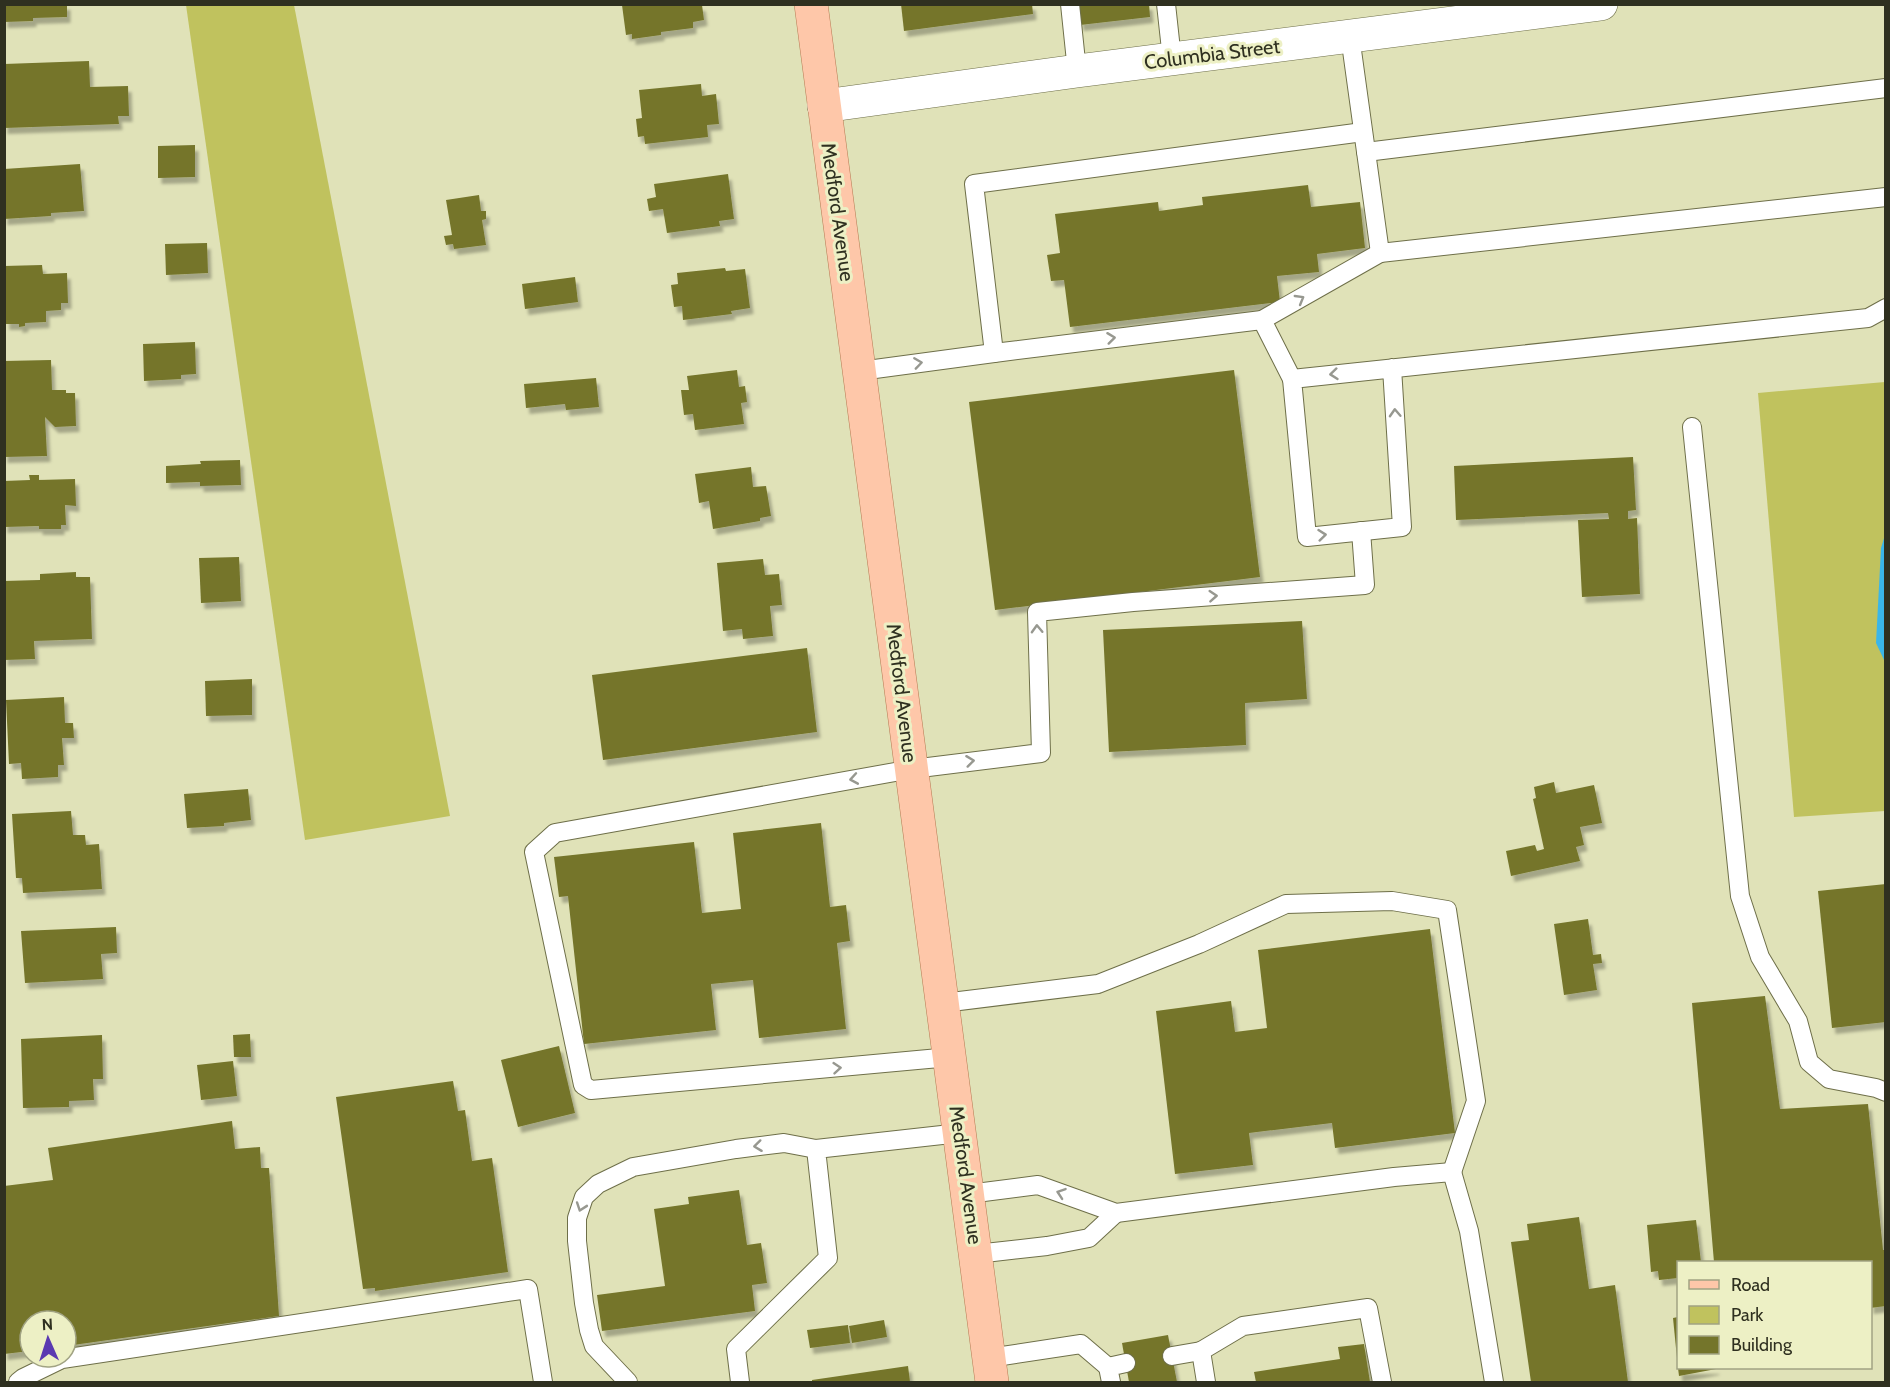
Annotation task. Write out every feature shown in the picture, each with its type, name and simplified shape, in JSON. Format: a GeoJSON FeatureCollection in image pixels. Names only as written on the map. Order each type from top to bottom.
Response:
{"type":"FeatureCollection","features":[{"type":"Feature","properties":{"kind":"main road","name":"Medford Avenue"},"geometry":{"type":"LineString","coordinates":[[811,4],[991,1370]]}},
{"type":"Feature","properties":{"kind":"street","name":"Columbia Street"},"geometry":{"type":"LineString","coordinates":[[824,106],[1601,4]]}},
{"type":"Feature","properties":{"kind":"lane"},"geometry":{"type":"LineString","coordinates":[[1070,4],[1077,71]]}},
{"type":"Feature","properties":{"kind":"lane"},"geometry":{"type":"LineString","coordinates":[[1166,4],[1172,59]]}},
{"type":"Feature","properties":{"kind":"lane"},"geometry":{"type":"LineString","coordinates":[[1350,36],[1380,253]]}},
{"type":"Feature","properties":{"kind":"lane"},"geometry":{"type":"LineString","coordinates":[[1366,152],[1886,88]]}},
{"type":"Feature","properties":{"kind":"lane"},"geometry":{"type":"LineString","coordinates":[[994,352],[974,184],[1363,132]]}},
{"type":"Feature","properties":{"kind":"lane"},"geometry":{"type":"LineString","coordinates":[[860,371],[994,352],[1262,320],[1380,253],[1886,197]]}},
{"type":"Feature","properties":{"kind":"lane"},"geometry":{"type":"LineString","coordinates":[[1292,379],[1868,318],[1886,309]]}},
{"type":"Feature","properties":{"kind":"lane"},"geometry":{"type":"LineString","coordinates":[[1262,320],[1292,379],[1307,537],[1402,527],[1392,368]]}},
{"type":"Feature","properties":{"kind":"lane"},"geometry":{"type":"LineString","coordinates":[[1692,427],[1740,896],[1760,957],[1798,1022],[1809,1062],[1829,1079],[1886,1092]]}},
{"type":"Feature","properties":{"kind":"lane"},"geometry":{"type":"LineString","coordinates":[[950,1058],[591,1090],[582,1085],[534,852],[555,833],[912,769],[1041,753],[1036,612],[1133,602],[1365,585],[1361,531]]}},
{"type":"Feature","properties":{"kind":"lane"},"geometry":{"type":"LineString","coordinates":[[943,1003],[1098,984],[1199,944],[1286,904],[1392,901],[1447,910],[1476,1101],[1452,1172],[1469,1231],[1494,1383]]}},
{"type":"Feature","properties":{"kind":"lane"},"geometry":{"type":"LineString","coordinates":[[628,1383],[594,1346],[584,1303],[577,1241],[577,1218],[584,1197],[598,1184],[633,1167],[736,1149],[784,1143],[816,1149],[960,1133]]}},
{"type":"Feature","properties":{"kind":"lane"},"geometry":{"type":"LineString","coordinates":[[740,1383],[736,1349],[828,1258],[816,1149]]}},
{"type":"Feature","properties":{"kind":"lane"},"geometry":{"type":"LineString","coordinates":[[968,1194],[1038,1185],[1116,1213],[1394,1177],[1452,1172]]}},
{"type":"Feature","properties":{"kind":"lane"},"geometry":{"type":"LineString","coordinates":[[976,1254],[1047,1246],[1089,1238],[1116,1213]]}},
{"type":"Feature","properties":{"kind":"lane"},"geometry":{"type":"LineString","coordinates":[[18,1383],[23,1378],[62,1359],[528,1289],[543,1383]]}},
{"type":"Feature","properties":{"kind":"lane"},"geometry":{"type":"LineString","coordinates":[[1172,1356],[1201,1351],[1243,1326],[1368,1308],[1382,1383]]}},
{"type":"Feature","properties":{"kind":"lane"},"geometry":{"type":"LineString","coordinates":[[991,1370],[1081,1344],[1115,1371]]}},
{"type":"Feature","properties":{"kind":"lane"},"geometry":{"type":"LineString","coordinates":[[1201,1351],[1206,1383]]}},
{"type":"Feature","properties":{"kind":"green space"},"geometry":{"type":"Polygon","coordinates":[[[186,5],[294,5],[450,816],[305,840],[186,5]]]}},
{"type":"Feature","properties":{"kind":"green space"},"geometry":{"type":"Polygon","coordinates":[[[1885,382],[1885,811],[1794,817],[1758,393],[1885,382]]]}},
{"type":"Feature","properties":{"kind":"water"},"geometry":{"type":"Polygon","coordinates":[[[1885,535],[1885,662],[1876,643],[1881,548],[1885,535]]]}},
{"type":"Feature","properties":{"kind":"building"},"geometry":{"type":"Polygon","coordinates":[[[4,4],[67,4],[67,17],[4,22],[4,4]]]}},
{"type":"Feature","properties":{"kind":"building"},"geometry":{"type":"Polygon","coordinates":[[[901,4],[1032,4],[1033,14],[904,31],[901,4]]]}},
{"type":"Feature","properties":{"kind":"building"},"geometry":{"type":"Polygon","coordinates":[[[1077,4],[1149,4],[1150,17],[1080,25],[1077,4]]]}},
{"type":"Feature","properties":{"kind":"building"},"geometry":{"type":"Polygon","coordinates":[[[622,5],[702,5],[704,20],[693,22],[693,28],[632,39],[632,34],[626,35],[622,5]]]}},
{"type":"Feature","properties":{"kind":"building"},"geometry":{"type":"Polygon","coordinates":[[[89,61],[90,87],[128,86],[129,116],[118,116],[119,124],[4,128],[4,64],[89,61]]]}},
{"type":"Feature","properties":{"kind":"building"},"geometry":{"type":"Polygon","coordinates":[[[701,84],[702,96],[716,94],[719,124],[707,125],[708,137],[645,144],[644,136],[638,137],[636,119],[642,118],[639,90],[701,84]]]}},
{"type":"Feature","properties":{"kind":"building"},"geometry":{"type":"Polygon","coordinates":[[[195,145],[195,177],[158,178],[158,146],[195,145]]]}},
{"type":"Feature","properties":{"kind":"building"},"geometry":{"type":"Polygon","coordinates":[[[80,164],[84,211],[4,219],[4,169],[80,164]]]}},
{"type":"Feature","properties":{"kind":"building"},"geometry":{"type":"Polygon","coordinates":[[[728,174],[734,219],[719,221],[720,226],[667,233],[663,209],[649,211],[647,199],[656,197],[654,184],[728,174]]]}},
{"type":"Feature","properties":{"kind":"building"},"geometry":{"type":"Polygon","coordinates":[[[1308,185],[1311,207],[1360,202],[1365,248],[1317,254],[1319,272],[1277,276],[1280,302],[1070,327],[1064,280],[1051,281],[1047,255],[1060,253],[1055,214],[1158,202],[1159,211],[1203,205],[1202,197],[1308,185]]]}},
{"type":"Feature","properties":{"kind":"building"},"geometry":{"type":"Polygon","coordinates":[[[479,195],[481,211],[486,211],[486,219],[482,220],[486,245],[454,249],[453,244],[446,245],[444,236],[452,235],[446,200],[479,195]]]}},
{"type":"Feature","properties":{"kind":"building"},"geometry":{"type":"Polygon","coordinates":[[[207,243],[208,273],[166,275],[165,244],[207,243]]]}},
{"type":"Feature","properties":{"kind":"building"},"geometry":{"type":"Polygon","coordinates":[[[42,265],[43,274],[67,273],[68,303],[61,303],[61,310],[46,311],[46,322],[25,323],[25,326],[19,327],[19,324],[6,324],[4,266],[42,265]]]}},
{"type":"Feature","properties":{"kind":"building"},"geometry":{"type":"Polygon","coordinates":[[[725,268],[726,271],[745,269],[750,308],[731,311],[732,314],[683,320],[682,306],[674,307],[671,285],[678,284],[677,273],[725,268]]]}},
{"type":"Feature","properties":{"kind":"building"},"geometry":{"type":"Polygon","coordinates":[[[575,277],[578,302],[525,309],[522,284],[575,277]]]}},
{"type":"Feature","properties":{"kind":"building"},"geometry":{"type":"Polygon","coordinates":[[[195,342],[196,374],[181,375],[181,379],[144,381],[143,344],[195,342]]]}},
{"type":"Feature","properties":{"kind":"building"},"geometry":{"type":"Polygon","coordinates":[[[51,360],[52,390],[66,390],[66,393],[75,393],[76,426],[55,427],[45,417],[47,456],[4,457],[4,361],[51,360]]]}},
{"type":"Feature","properties":{"kind":"building"},"geometry":{"type":"Polygon","coordinates":[[[737,370],[739,387],[745,386],[747,402],[741,403],[744,424],[695,430],[693,414],[684,415],[681,390],[689,390],[687,376],[737,370]]]}},
{"type":"Feature","properties":{"kind":"building"},"geometry":{"type":"Polygon","coordinates":[[[1234,370],[1260,577],[995,610],[969,402],[1234,370]]]}},
{"type":"Feature","properties":{"kind":"building"},"geometry":{"type":"Polygon","coordinates":[[[596,378],[599,407],[566,410],[565,404],[526,408],[524,384],[596,378]]]}},
{"type":"Feature","properties":{"kind":"building"},"geometry":{"type":"Polygon","coordinates":[[[1633,457],[1636,510],[1628,511],[1628,519],[1637,518],[1640,594],[1582,597],[1578,520],[1609,519],[1608,513],[1456,520],[1454,466],[1633,457]]]}},
{"type":"Feature","properties":{"kind":"building"},"geometry":{"type":"Polygon","coordinates":[[[240,460],[241,485],[200,486],[200,482],[166,483],[166,466],[201,464],[200,461],[240,460]]]}},
{"type":"Feature","properties":{"kind":"building"},"geometry":{"type":"Polygon","coordinates":[[[751,467],[753,487],[766,486],[771,516],[760,518],[760,521],[713,529],[709,501],[699,503],[695,474],[751,467]]]}},
{"type":"Feature","properties":{"kind":"building"},"geometry":{"type":"Polygon","coordinates":[[[29,475],[39,475],[39,480],[75,479],[76,506],[65,505],[66,525],[61,525],[61,529],[39,529],[39,526],[4,527],[4,481],[30,480],[29,475]]]}},
{"type":"Feature","properties":{"kind":"building"},"geometry":{"type":"Polygon","coordinates":[[[239,557],[241,601],[201,603],[199,558],[239,557]]]}},
{"type":"Feature","properties":{"kind":"building"},"geometry":{"type":"Polygon","coordinates":[[[763,559],[765,575],[779,574],[782,605],[770,606],[773,636],[743,639],[742,629],[723,631],[717,563],[763,559]]]}},
{"type":"Feature","properties":{"kind":"building"},"geometry":{"type":"Polygon","coordinates":[[[76,572],[76,577],[90,577],[92,639],[34,641],[35,659],[4,660],[4,581],[40,580],[40,574],[76,572]]]}},
{"type":"Feature","properties":{"kind":"building"},"geometry":{"type":"Polygon","coordinates":[[[1302,621],[1307,699],[1245,703],[1246,745],[1109,752],[1103,630],[1302,621]]]}},
{"type":"Feature","properties":{"kind":"building"},"geometry":{"type":"Polygon","coordinates":[[[807,648],[817,732],[603,760],[592,675],[807,648]]]}},
{"type":"Feature","properties":{"kind":"building"},"geometry":{"type":"Polygon","coordinates":[[[252,679],[252,715],[206,716],[205,681],[252,679]]]}},
{"type":"Feature","properties":{"kind":"building"},"geometry":{"type":"Polygon","coordinates":[[[64,697],[65,723],[73,723],[74,738],[62,738],[64,765],[58,765],[58,777],[22,779],[21,763],[9,764],[6,700],[64,697]]]}},
{"type":"Feature","properties":{"kind":"building"},"geometry":{"type":"Polygon","coordinates":[[[1554,782],[1556,793],[1594,785],[1602,823],[1580,827],[1584,845],[1576,847],[1580,861],[1511,876],[1506,851],[1535,845],[1537,851],[1544,849],[1533,799],[1536,798],[1534,787],[1554,782]]]}},
{"type":"Feature","properties":{"kind":"building"},"geometry":{"type":"Polygon","coordinates":[[[248,789],[251,820],[224,823],[224,826],[187,828],[184,794],[248,789]]]}},
{"type":"Feature","properties":{"kind":"building"},"geometry":{"type":"Polygon","coordinates":[[[71,811],[73,835],[85,835],[86,845],[99,844],[102,889],[23,893],[22,878],[16,878],[12,814],[71,811]]]}},
{"type":"Feature","properties":{"kind":"building"},"geometry":{"type":"Polygon","coordinates":[[[821,823],[830,907],[846,905],[850,941],[837,943],[846,1029],[759,1038],[753,980],[711,984],[716,1030],[584,1044],[568,896],[559,897],[554,857],[694,842],[702,913],[741,909],[733,833],[821,823]]]}},
{"type":"Feature","properties":{"kind":"building"},"geometry":{"type":"Polygon","coordinates":[[[1886,884],[1886,1022],[1832,1028],[1818,891],[1886,884]]]}},
{"type":"Feature","properties":{"kind":"building"},"geometry":{"type":"Polygon","coordinates":[[[1588,919],[1593,955],[1601,954],[1602,963],[1593,964],[1597,990],[1564,995],[1554,924],[1588,919]]]}},
{"type":"Feature","properties":{"kind":"building"},"geometry":{"type":"Polygon","coordinates":[[[116,927],[117,953],[101,954],[103,979],[25,983],[21,931],[116,927]]]}},
{"type":"Feature","properties":{"kind":"building"},"geometry":{"type":"Polygon","coordinates":[[[1430,929],[1455,1133],[1335,1148],[1332,1123],[1249,1133],[1253,1165],[1175,1174],[1156,1011],[1231,1001],[1235,1032],[1267,1028],[1258,950],[1430,929]]]}},
{"type":"Feature","properties":{"kind":"building"},"geometry":{"type":"Polygon","coordinates":[[[1765,996],[1780,1109],[1868,1104],[1883,1250],[1886,1250],[1886,1306],[1872,1308],[1872,1261],[1714,1261],[1692,1003],[1765,996]]]}},
{"type":"Feature","properties":{"kind":"building"},"geometry":{"type":"Polygon","coordinates":[[[250,1034],[251,1057],[234,1057],[233,1035],[250,1034]]]}},
{"type":"Feature","properties":{"kind":"building"},"geometry":{"type":"Polygon","coordinates":[[[102,1035],[103,1079],[93,1079],[94,1100],[69,1101],[69,1107],[23,1108],[21,1039],[102,1035]]]}},
{"type":"Feature","properties":{"kind":"building"},"geometry":{"type":"Polygon","coordinates":[[[559,1046],[575,1113],[518,1127],[501,1060],[559,1046]]]}},
{"type":"Feature","properties":{"kind":"building"},"geometry":{"type":"Polygon","coordinates":[[[233,1061],[237,1096],[201,1100],[197,1065],[233,1061]]]}},
{"type":"Feature","properties":{"kind":"building"},"geometry":{"type":"Polygon","coordinates":[[[453,1081],[458,1111],[465,1110],[472,1161],[492,1158],[508,1272],[375,1291],[375,1288],[363,1289],[336,1097],[453,1081]]]}},
{"type":"Feature","properties":{"kind":"building"},"geometry":{"type":"Polygon","coordinates":[[[232,1121],[235,1149],[260,1147],[261,1168],[269,1168],[279,1316],[78,1344],[78,1309],[18,1309],[18,1352],[4,1354],[4,1186],[53,1180],[48,1148],[232,1121]]]}},
{"type":"Feature","properties":{"kind":"building"},"geometry":{"type":"Polygon","coordinates":[[[739,1190],[747,1245],[761,1243],[767,1283],[752,1285],[755,1311],[602,1331],[597,1295],[665,1286],[654,1209],[689,1204],[688,1197],[739,1190]]]}},
{"type":"Feature","properties":{"kind":"building"},"geometry":{"type":"Polygon","coordinates":[[[1579,1217],[1589,1289],[1615,1285],[1628,1382],[1531,1382],[1511,1242],[1529,1240],[1527,1224],[1579,1217]]]}},
{"type":"Feature","properties":{"kind":"building"},"geometry":{"type":"Polygon","coordinates":[[[1696,1220],[1701,1261],[1677,1261],[1677,1278],[1659,1280],[1658,1271],[1651,1272],[1647,1225],[1696,1220]]]}},
{"type":"Feature","properties":{"kind":"building"},"geometry":{"type":"Polygon","coordinates":[[[1677,1317],[1677,1358],[1673,1318],[1677,1317]]]}},
{"type":"Feature","properties":{"kind":"building"},"geometry":{"type":"Polygon","coordinates":[[[884,1320],[887,1337],[852,1343],[849,1326],[884,1320]]]}},
{"type":"Feature","properties":{"kind":"building"},"geometry":{"type":"Polygon","coordinates":[[[848,1325],[850,1343],[810,1348],[807,1330],[848,1325]]]}},
{"type":"Feature","properties":{"kind":"building"},"geometry":{"type":"Polygon","coordinates":[[[1168,1335],[1177,1382],[1129,1382],[1122,1343],[1168,1335]]]}},
{"type":"Feature","properties":{"kind":"building"},"geometry":{"type":"Polygon","coordinates":[[[1364,1344],[1370,1382],[1256,1382],[1254,1372],[1340,1359],[1338,1347],[1364,1344]]]}},
{"type":"Feature","properties":{"kind":"building"},"geometry":{"type":"Polygon","coordinates":[[[908,1366],[910,1382],[812,1382],[812,1380],[908,1366]]]}},
{"type":"Feature","properties":{"kind":"building"},"geometry":{"type":"Polygon","coordinates":[[[1678,1369],[1716,1369],[1679,1376],[1678,1369]]]}}]}
